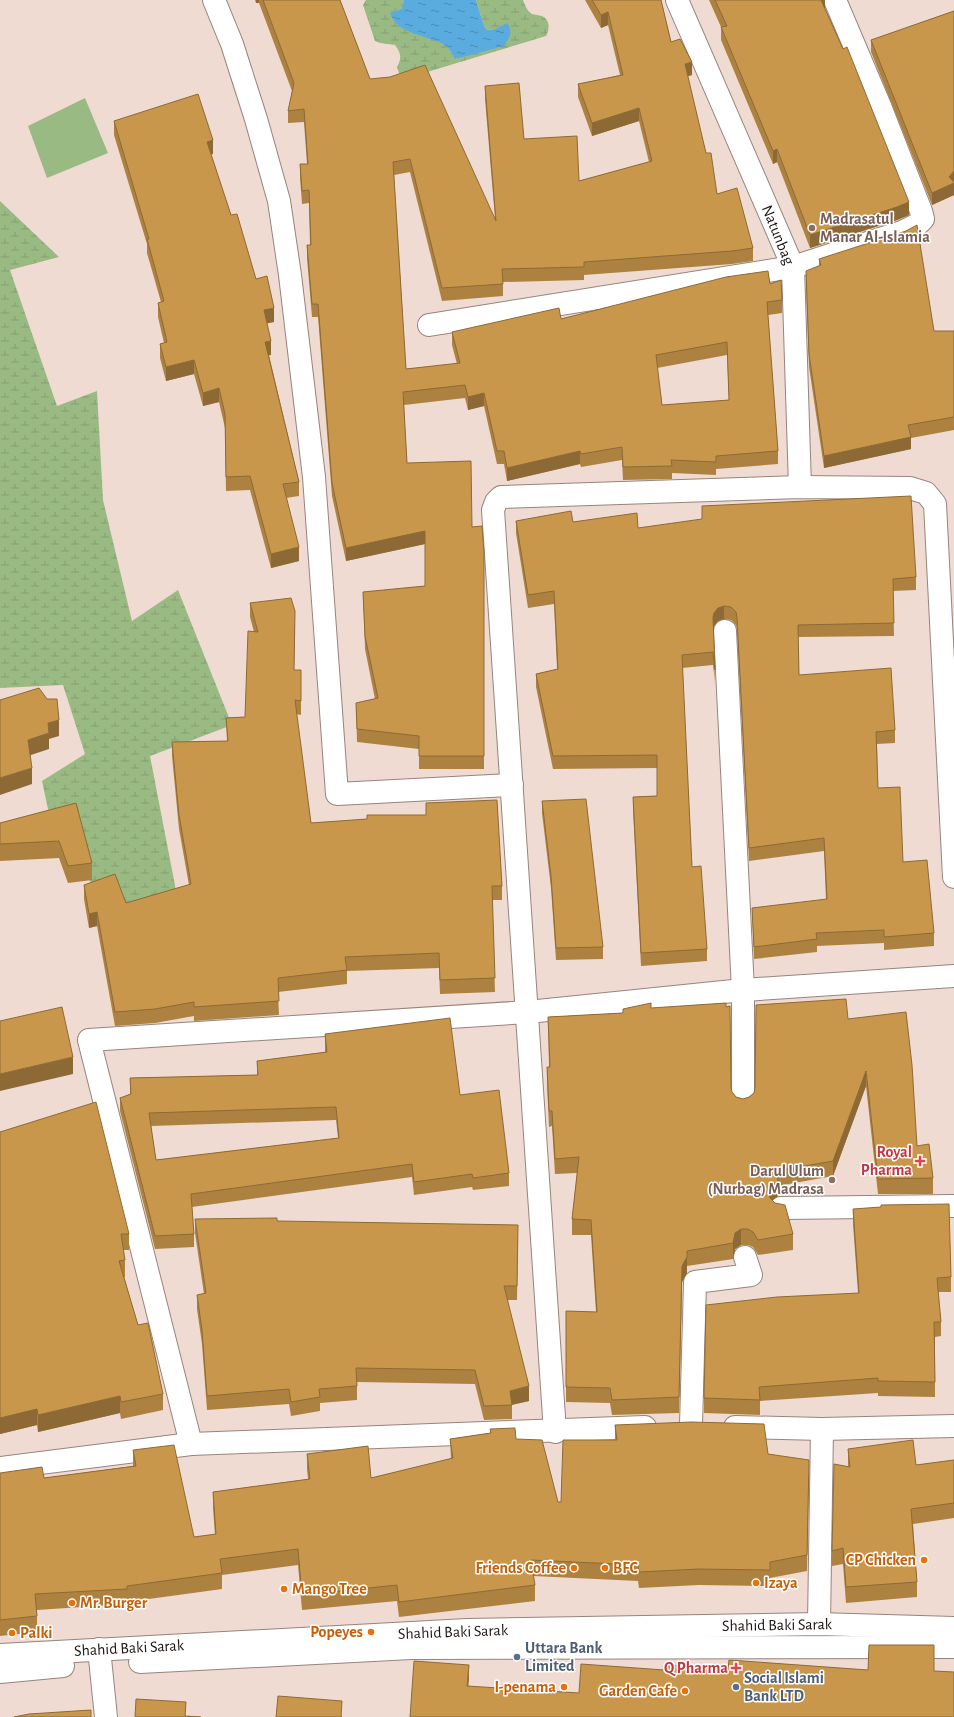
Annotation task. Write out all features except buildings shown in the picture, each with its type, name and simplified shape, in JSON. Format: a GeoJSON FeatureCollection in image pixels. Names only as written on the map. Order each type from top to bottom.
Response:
{"type":"FeatureCollection","features":[{"type":"Feature","properties":{"kind":"street"},"geometry":{"type":"LineString","coordinates":[[214,0],[232,44],[254,112],[279,201],[290,275],[314,477],[337,794],[512,785]]}},
{"type":"Feature","properties":{"kind":"street","name":"Natunbag"},"geometry":{"type":"LineString","coordinates":[[676,0],[793,267],[800,487]]}},
{"type":"Feature","properties":{"kind":"street"},"geometry":{"type":"LineString","coordinates":[[429,324],[793,267],[902,232],[918,224],[923,219],[880,106],[835,0]]}},
{"type":"Feature","properties":{"kind":"street"},"geometry":{"type":"LineString","coordinates":[[555,1432],[528,1012],[493,510],[496,502],[501,497],[800,487],[910,488],[926,493],[935,504],[954,877]]}},
{"type":"Feature","properties":{"kind":"street"},"geometry":{"type":"LineString","coordinates":[[725,630],[742,990],[743,1102]]}},
{"type":"Feature","properties":{"kind":"street"},"geometry":{"type":"LineString","coordinates":[[942,648],[954,630]]}},
{"type":"Feature","properties":{"kind":"street"},"geometry":{"type":"LineString","coordinates":[[191,1444],[89,1040],[528,1012],[742,990],[954,976]]}},
{"type":"Feature","properties":{"kind":"street"},"geometry":{"type":"LineString","coordinates":[[781,1208],[954,1206]]}},
{"type":"Feature","properties":{"kind":"street"},"geometry":{"type":"LineString","coordinates":[[677,1426],[695,1282],[751,1275],[745,1257]]}},
{"type":"Feature","properties":{"kind":"street"},"geometry":{"type":"LineString","coordinates":[[0,1468],[191,1444],[555,1432],[677,1426],[822,1429],[954,1426]]}},
{"type":"Feature","properties":{"kind":"street"},"geometry":{"type":"LineString","coordinates":[[820,1624],[822,1429]]}},
{"type":"Feature","properties":{"kind":"street","name":"Shahid Baki Sarak"},"geometry":{"type":"LineString","coordinates":[[0,1672],[100,1657],[467,1630],[820,1624],[954,1628]]}},
{"type":"Feature","properties":{"kind":"street","name":"Shahid Baki Sarak"},"geometry":{"type":"LineString","coordinates":[[0,1655],[100,1657],[411,1648],[954,1647]]}},
{"type":"Feature","properties":{"kind":"street"},"geometry":{"type":"LineString","coordinates":[[100,1657],[106,1717]]}},
{"type":"Feature","properties":{"kind":"green space"},"geometry":{"type":"Polygon","coordinates":[[[366,0],[404,0],[403,9],[439,42],[448,47],[456,59],[507,24],[495,29],[487,30],[484,26],[476,0],[523,0],[530,13],[542,16],[547,20],[548,30],[546,36],[404,79],[399,73],[397,67],[400,61],[400,56],[395,45],[375,41],[363,5],[366,0]]]}},
{"type":"Feature","properties":{"kind":"green space"},"geometry":{"type":"Polygon","coordinates":[[[85,98],[108,153],[47,178],[28,126],[85,98]]]}},
{"type":"Feature","properties":{"kind":"green space"},"geometry":{"type":"Polygon","coordinates":[[[0,201],[59,257],[10,270],[57,406],[97,391],[103,500],[132,621],[178,590],[232,725],[150,756],[179,906],[103,904],[48,809],[42,781],[85,754],[63,685],[0,688],[0,201]]]}},
{"type":"Feature","properties":{"kind":"water"},"geometry":{"type":"Polygon","coordinates":[[[404,0],[476,0],[484,26],[487,30],[495,29],[507,23],[510,29],[510,35],[504,46],[455,59],[446,46],[439,42],[414,34],[394,21],[390,13],[402,9],[404,0]]]}},
{"type":"Feature","properties":{"kind":"place","name":"Madrasatul Manar Al-Islamia"},"geometry":{"type":"Point","coordinates":[812,228]}},
{"type":"Feature","properties":{"kind":"place","name":"Royal Pharma"},"geometry":{"type":"Point","coordinates":[920,1161]}},
{"type":"Feature","properties":{"kind":"place","name":"Darul Ulum (Nurbag) Madrasa"},"geometry":{"type":"Point","coordinates":[832,1180]}},
{"type":"Feature","properties":{"kind":"place","name":"CP Chicken"},"geometry":{"type":"Point","coordinates":[924,1560]}},
{"type":"Feature","properties":{"kind":"place","name":"Friends Coffee"},"geometry":{"type":"Point","coordinates":[574,1568]}},
{"type":"Feature","properties":{"kind":"place","name":"BFC"},"geometry":{"type":"Point","coordinates":[605,1568]}},
{"type":"Feature","properties":{"kind":"place","name":"Izaya"},"geometry":{"type":"Point","coordinates":[756,1583]}},
{"type":"Feature","properties":{"kind":"place","name":"Mango Tree"},"geometry":{"type":"Point","coordinates":[284,1589]}},
{"type":"Feature","properties":{"kind":"place","name":"Mr. Burger"},"geometry":{"type":"Point","coordinates":[72,1603]}},
{"type":"Feature","properties":{"kind":"place","name":"Popeyes"},"geometry":{"type":"Point","coordinates":[371,1632]}},
{"type":"Feature","properties":{"kind":"place","name":"Palki"},"geometry":{"type":"Point","coordinates":[12,1633]}},
{"type":"Feature","properties":{"kind":"place","name":"Uttara Bank Limited"},"geometry":{"type":"Point","coordinates":[517,1657]}},
{"type":"Feature","properties":{"kind":"place","name":"Q Pharma"},"geometry":{"type":"Point","coordinates":[736,1668]}},
{"type":"Feature","properties":{"kind":"place","name":"I-penama"},"geometry":{"type":"Point","coordinates":[564,1687]}},
{"type":"Feature","properties":{"kind":"place","name":"Social Islami Bank LTD"},"geometry":{"type":"Point","coordinates":[736,1687]}},
{"type":"Feature","properties":{"kind":"place","name":"Garden Cafe"},"geometry":{"type":"Point","coordinates":[685,1691]}}]}
